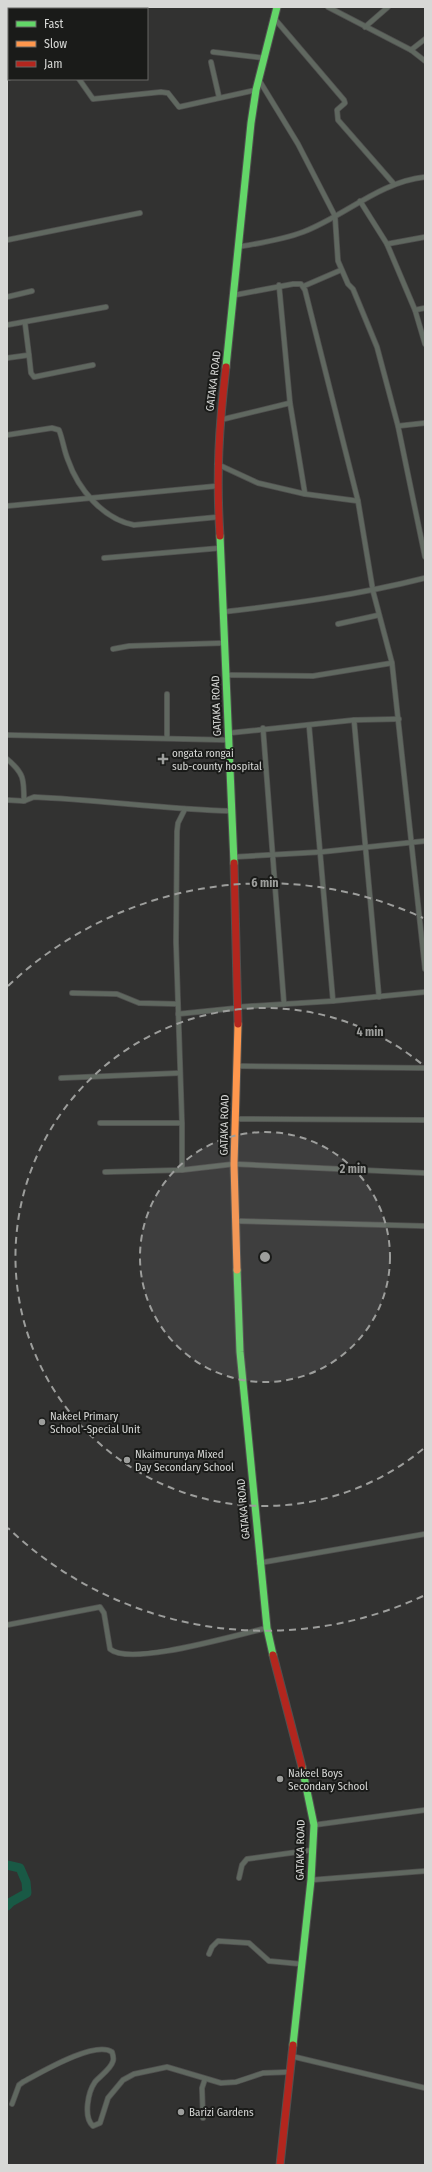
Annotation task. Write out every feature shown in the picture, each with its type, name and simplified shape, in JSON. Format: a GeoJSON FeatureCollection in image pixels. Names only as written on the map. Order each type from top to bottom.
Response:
{"type":"FeatureCollection","features":[{"type":"Feature","properties":{"kind":"street","name":"GATAKA ROAD"},"geometry":{"type":"LineString","coordinates":[[278,7],[256,90],[238,247],[235,295],[220,420],[217,486],[221,548],[222,612],[233,857],[237,1008],[234,1164],[240,1352],[267,1628],[278,1681],[300,1758],[314,1825],[311,1880],[280,2165]]}},
{"type":"Feature","properties":{"kind":"street"},"geometry":{"type":"LineString","coordinates":[[328,7],[412,50],[425,61]]}},
{"type":"Feature","properties":{"kind":"street"},"geometry":{"type":"LineString","coordinates":[[365,27],[388,7]]}},
{"type":"Feature","properties":{"kind":"street"},"geometry":{"type":"LineString","coordinates":[[274,18],[344,100],[344,103],[337,110],[338,120],[394,184]]}},
{"type":"Feature","properties":{"kind":"street"},"geometry":{"type":"LineString","coordinates":[[412,50],[425,39]]}},
{"type":"Feature","properties":{"kind":"street"},"geometry":{"type":"LineString","coordinates":[[213,52],[264,58]]}},
{"type":"Feature","properties":{"kind":"street"},"geometry":{"type":"LineString","coordinates":[[210,62],[219,97]]}},
{"type":"Feature","properties":{"kind":"street"},"geometry":{"type":"LineString","coordinates":[[80,80],[93,99],[161,92],[168,93],[179,107],[256,90]]}},
{"type":"Feature","properties":{"kind":"street"},"geometry":{"type":"LineString","coordinates":[[259,80],[298,144],[335,216],[338,261],[341,270],[353,289],[377,347],[398,426],[425,557]]}},
{"type":"Feature","properties":{"kind":"street"},"geometry":{"type":"LineString","coordinates":[[238,247],[275,241],[304,232],[394,184],[425,177]]}},
{"type":"Feature","properties":{"kind":"street"},"geometry":{"type":"LineString","coordinates":[[360,201],[386,244],[415,310],[425,344]]}},
{"type":"Feature","properties":{"kind":"street"},"geometry":{"type":"LineString","coordinates":[[7,240],[140,213]]}},
{"type":"Feature","properties":{"kind":"street"},"geometry":{"type":"LineString","coordinates":[[386,244],[425,237]]}},
{"type":"Feature","properties":{"kind":"street"},"geometry":{"type":"LineString","coordinates":[[235,295],[279,285],[301,284],[304,286],[341,270]]}},
{"type":"Feature","properties":{"kind":"street"},"geometry":{"type":"LineString","coordinates":[[279,285],[290,403],[305,494]]}},
{"type":"Feature","properties":{"kind":"street"},"geometry":{"type":"LineString","coordinates":[[304,286],[358,501],[373,591],[392,664],[425,969]]}},
{"type":"Feature","properties":{"kind":"street"},"geometry":{"type":"LineString","coordinates":[[7,297],[32,292]]}},
{"type":"Feature","properties":{"kind":"street"},"geometry":{"type":"LineString","coordinates":[[7,325],[25,323],[106,307]]}},
{"type":"Feature","properties":{"kind":"street"},"geometry":{"type":"LineString","coordinates":[[415,310],[425,308]]}},
{"type":"Feature","properties":{"kind":"street"},"geometry":{"type":"LineString","coordinates":[[25,323],[31,373],[34,377],[93,365]]}},
{"type":"Feature","properties":{"kind":"street"},"geometry":{"type":"LineString","coordinates":[[7,358],[29,355]]}},
{"type":"Feature","properties":{"kind":"street"},"geometry":{"type":"LineString","coordinates":[[220,420],[290,403]]}},
{"type":"Feature","properties":{"kind":"street"},"geometry":{"type":"LineString","coordinates":[[398,426],[425,424]]}},
{"type":"Feature","properties":{"kind":"street"},"geometry":{"type":"LineString","coordinates":[[7,435],[52,428],[59,430],[68,460],[89,498],[124,523],[134,525],[218,517]]}},
{"type":"Feature","properties":{"kind":"street"},"geometry":{"type":"LineString","coordinates":[[217,464],[258,483],[305,494],[358,501]]}},
{"type":"Feature","properties":{"kind":"street"},"geometry":{"type":"LineString","coordinates":[[7,506],[217,486]]}},
{"type":"Feature","properties":{"kind":"street"},"geometry":{"type":"LineString","coordinates":[[104,558],[221,548]]}},
{"type":"Feature","properties":{"kind":"street"},"geometry":{"type":"LineString","coordinates":[[222,612],[300,603],[373,591],[425,578]]}},
{"type":"Feature","properties":{"kind":"street"},"geometry":{"type":"LineString","coordinates":[[338,624],[379,615]]}},
{"type":"Feature","properties":{"kind":"street"},"geometry":{"type":"LineString","coordinates":[[113,649],[129,646],[224,643]]}},
{"type":"Feature","properties":{"kind":"street"},"geometry":{"type":"LineString","coordinates":[[226,675],[313,676],[392,664]]}},
{"type":"Feature","properties":{"kind":"street"},"geometry":{"type":"LineString","coordinates":[[166,694],[167,738]]}},
{"type":"Feature","properties":{"kind":"street"},"geometry":{"type":"LineString","coordinates":[[7,735],[167,738],[228,736],[263,728],[354,720],[399,719]]}},
{"type":"Feature","properties":{"kind":"street"},"geometry":{"type":"LineString","coordinates":[[354,720],[379,997]]}},
{"type":"Feature","properties":{"kind":"street"},"geometry":{"type":"LineString","coordinates":[[309,725],[333,1001]]}},
{"type":"Feature","properties":{"kind":"street"},"geometry":{"type":"LineString","coordinates":[[263,728],[284,1004]]}},
{"type":"Feature","properties":{"kind":"street"},"geometry":{"type":"LineString","coordinates":[[7,759],[19,769],[21,774],[24,801]]}},
{"type":"Feature","properties":{"kind":"street"},"geometry":{"type":"LineString","coordinates":[[7,800],[24,801],[34,797],[100,800],[185,809],[231,810]]}},
{"type":"Feature","properties":{"kind":"street"},"geometry":{"type":"LineString","coordinates":[[182,1170],[182,1123],[178,1014],[177,831],[178,823],[185,809]]}},
{"type":"Feature","properties":{"kind":"street"},"geometry":{"type":"LineString","coordinates":[[233,857],[321,852],[425,841]]}},
{"type":"Feature","properties":{"kind":"street"},"geometry":{"type":"LineString","coordinates":[[178,1014],[425,992]]}},
{"type":"Feature","properties":{"kind":"street"},"geometry":{"type":"LineString","coordinates":[[72,993],[116,994],[138,1003],[178,1004]]}},
{"type":"Feature","properties":{"kind":"street"},"geometry":{"type":"LineString","coordinates":[[236,1066],[425,1068]]}},
{"type":"Feature","properties":{"kind":"street"},"geometry":{"type":"LineString","coordinates":[[61,1078],[180,1073]]}},
{"type":"Feature","properties":{"kind":"street"},"geometry":{"type":"LineString","coordinates":[[235,1119],[425,1120]]}},
{"type":"Feature","properties":{"kind":"street"},"geometry":{"type":"LineString","coordinates":[[100,1123],[182,1123]]}},
{"type":"Feature","properties":{"kind":"street"},"geometry":{"type":"LineString","coordinates":[[105,1172],[182,1170],[234,1164],[425,1173]]}},
{"type":"Feature","properties":{"kind":"street"},"geometry":{"type":"LineString","coordinates":[[236,1221],[425,1226]]}},
{"type":"Feature","properties":{"kind":"street"},"geometry":{"type":"LineString","coordinates":[[260,1563],[425,1534]]}},
{"type":"Feature","properties":{"kind":"street"},"geometry":{"type":"LineString","coordinates":[[7,1625],[100,1607],[104,1614],[110,1649],[118,1654],[130,1655],[168,1651],[267,1628]]}},
{"type":"Feature","properties":{"kind":"street"},"geometry":{"type":"LineString","coordinates":[[314,1825],[425,1810]]}},
{"type":"Feature","properties":{"kind":"street"},"geometry":{"type":"LineString","coordinates":[[239,1878],[242,1864],[247,1859],[312,1850]]}},
{"type":"Feature","properties":{"kind":"street"},"geometry":{"type":"LineString","coordinates":[[311,1880],[425,1871]]}},
{"type":"Feature","properties":{"kind":"street"},"geometry":{"type":"LineString","coordinates":[[209,1954],[212,1947],[218,1941],[245,1941],[252,1944],[269,1961],[301,1964]]}},
{"type":"Feature","properties":{"kind":"street"},"geometry":{"type":"LineString","coordinates":[[12,2104],[19,2085],[67,2058],[103,2049],[112,2052],[114,2057],[113,2062],[95,2083],[90,2093],[87,2112],[88,2119],[93,2126],[100,2123],[108,2098],[128,2076],[167,2067],[221,2083],[229,2083],[263,2073],[290,2072]]}},
{"type":"Feature","properties":{"kind":"street"},"geometry":{"type":"LineString","coordinates":[[291,2056],[425,2088]]}},
{"type":"Feature","properties":{"kind":"street"},"geometry":{"type":"LineString","coordinates":[[203,2118],[202,2088],[206,2079]]}},
{"type":"Feature","properties":{"kind":"waterway"},"geometry":{"type":"LineString","coordinates":[[7,1865],[20,1868],[26,1882],[27,1893],[7,1906]]}},
{"type":"Feature","properties":{"kind":"traffic: fast"},"geometry":{"type":"LineString","coordinates":[[226,367],[251,123],[256,90],[277,7]]}},
{"type":"Feature","properties":{"kind":"traffic: fast"},"geometry":{"type":"LineString","coordinates":[[220,536],[234,863]]}},
{"type":"Feature","properties":{"kind":"traffic: fast"},"geometry":{"type":"LineString","coordinates":[[237,1270],[240,1352],[267,1628],[273,1655]]}},
{"type":"Feature","properties":{"kind":"traffic: fast"},"geometry":{"type":"LineString","coordinates":[[293,2045],[311,1880],[314,1825],[302,1767]]}},
{"type":"Feature","properties":{"kind":"traffic: slow"},"geometry":{"type":"LineString","coordinates":[[237,1270],[234,1164],[238,1024]]}},
{"type":"Feature","properties":{"kind":"traffic: jam"},"geometry":{"type":"LineString","coordinates":[[220,536],[218,493],[219,451],[226,367]]}},
{"type":"Feature","properties":{"kind":"traffic: jam"},"geometry":{"type":"LineString","coordinates":[[234,863],[238,1024]]}},
{"type":"Feature","properties":{"kind":"traffic: jam"},"geometry":{"type":"LineString","coordinates":[[273,1655],[302,1767]]}},
{"type":"Feature","properties":{"kind":"traffic: jam"},"geometry":{"type":"LineString","coordinates":[[280,2165],[293,2045]]}},
{"type":"Feature","properties":{"kind":"place","name":"ongata rongai sub-county hospital"},"geometry":{"type":"Point","coordinates":[163,759]}},
{"type":"Feature","properties":{"kind":"place","name":"Nakeel Primary School -Special Unit"},"geometry":{"type":"Point","coordinates":[42,1422]}},
{"type":"Feature","properties":{"kind":"place","name":"Nkaimurunya Mixed Day Secondary School"},"geometry":{"type":"Point","coordinates":[127,1460]}},
{"type":"Feature","properties":{"kind":"place","name":"Nakeel Boys Secondary School"},"geometry":{"type":"Point","coordinates":[280,1779]}},
{"type":"Feature","properties":{"kind":"place","name":"Barizi Gardens"},"geometry":{"type":"Point","coordinates":[181,2112]}}]}
